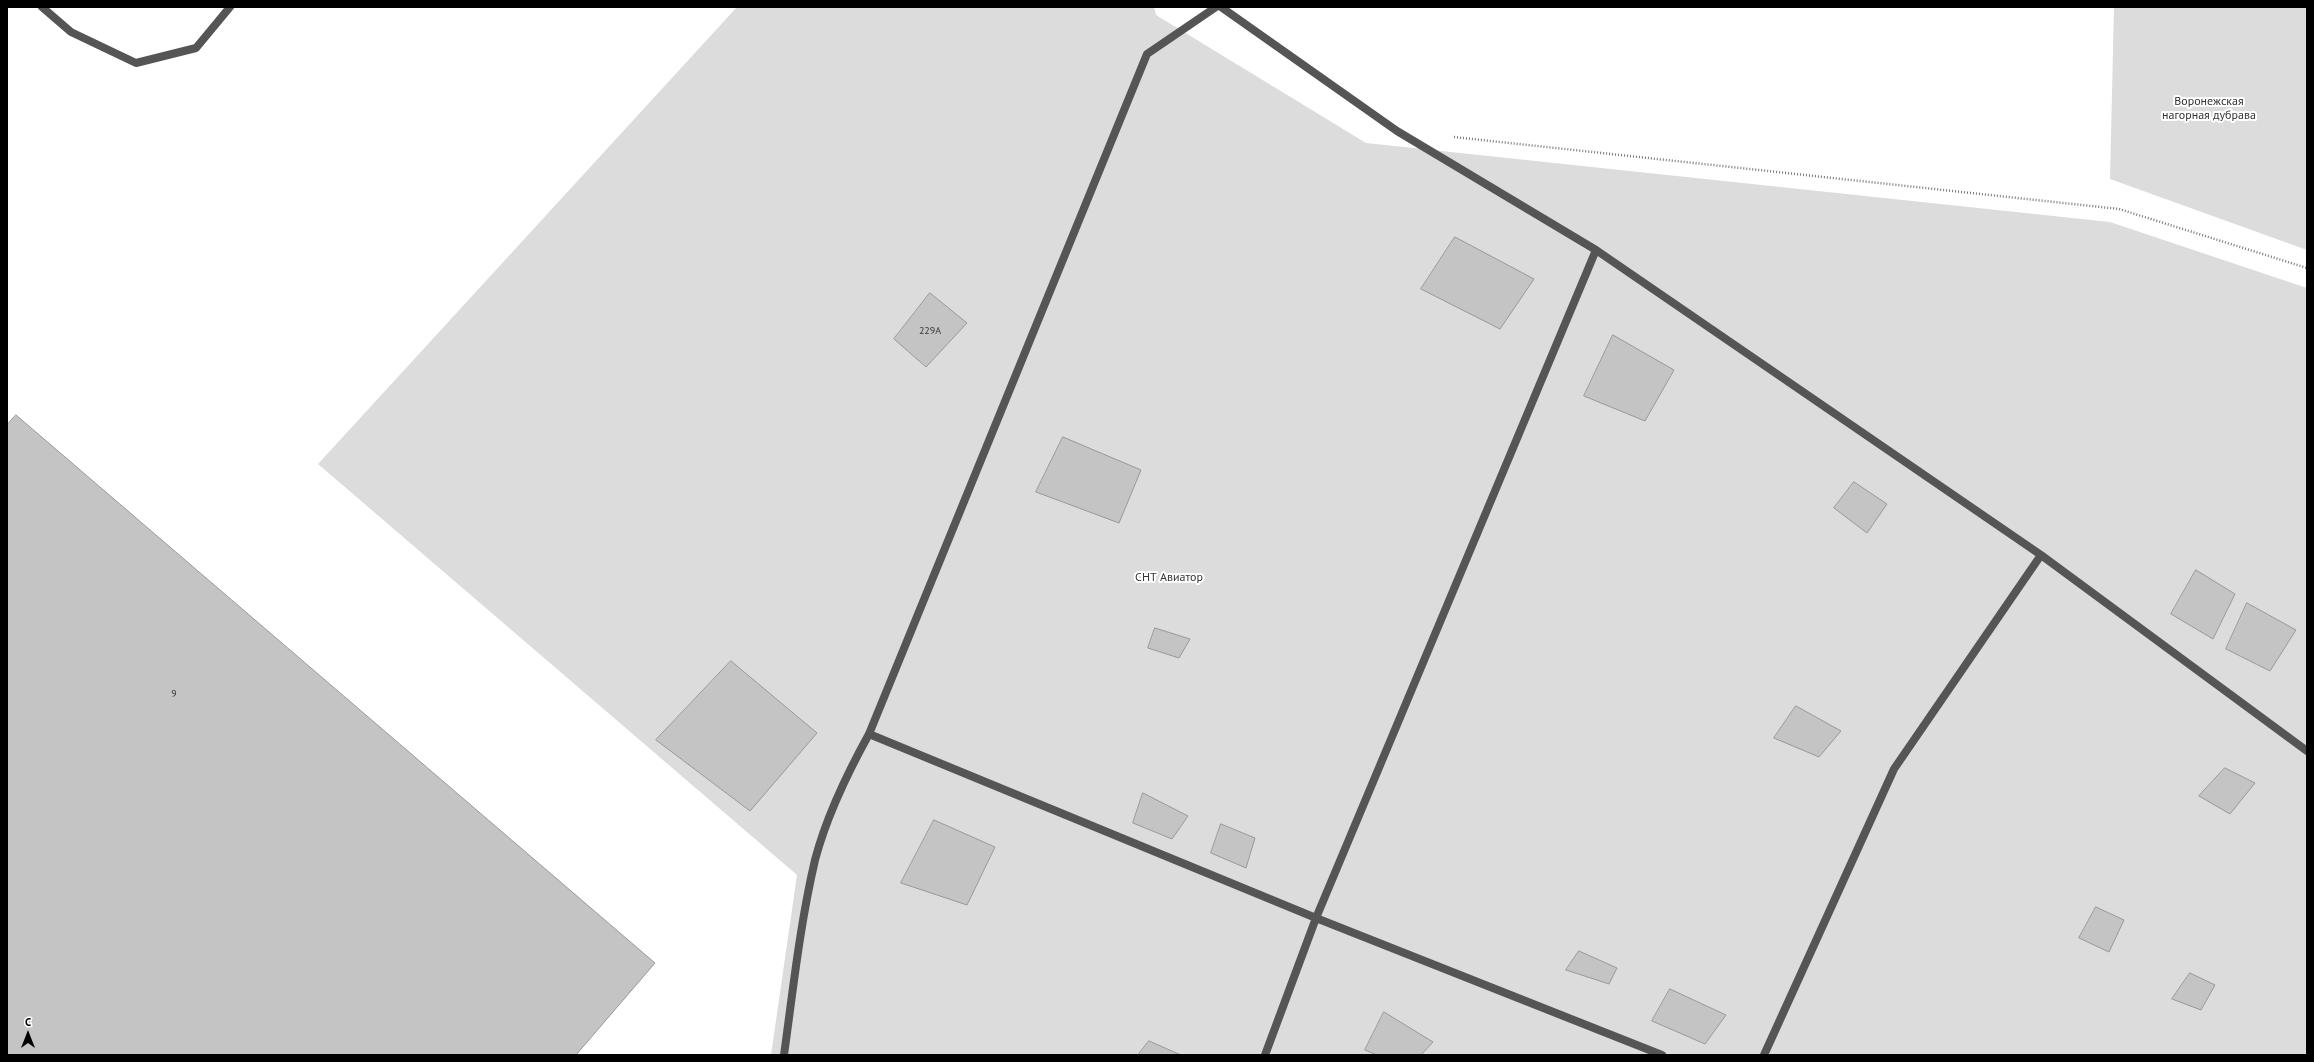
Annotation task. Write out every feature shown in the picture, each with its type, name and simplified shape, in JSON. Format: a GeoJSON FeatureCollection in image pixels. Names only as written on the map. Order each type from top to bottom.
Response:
{"type":"FeatureCollection","features":[{"type":"Feature","properties":{"kind":"street"},"geometry":{"type":"LineString","coordinates":[[42,7],[71,32],[136,63],[196,48],[230,7]]}},
{"type":"Feature","properties":{"kind":"street"},"geometry":{"type":"LineString","coordinates":[[784,1055],[803,923],[816,859],[845,776],[869,734],[1147,54],[1216,7]]}},
{"type":"Feature","properties":{"kind":"street"},"geometry":{"type":"LineString","coordinates":[[1221,7],[1397,131],[1596,250],[2041,554],[2307,751]]}},
{"type":"Feature","properties":{"kind":"street"},"geometry":{"type":"LineString","coordinates":[[1265,1055],[1316,918],[1596,250]]}},
{"type":"Feature","properties":{"kind":"street"},"geometry":{"type":"LineString","coordinates":[[1764,1055],[1894,769],[2041,554]]}},
{"type":"Feature","properties":{"kind":"street"},"geometry":{"type":"LineString","coordinates":[[869,734],[1316,918],[1662,1055]]}},
{"type":"Feature","properties":{"kind":"path"},"geometry":{"type":"LineString","coordinates":[[1453,137],[2119,209],[2307,268]]}},
{"type":"Feature","properties":{"kind":"green space","name":"СНТ Авиатор"},"geometry":{"type":"Polygon","coordinates":[[[737,7],[1154,7],[1156,15],[1366,143],[2110,222],[2307,288],[2307,1055],[771,1055],[797,875],[318,464],[737,7]]]}},
{"type":"Feature","properties":{"kind":"green space","name":"Воронежская нагорная дубрава"},"geometry":{"type":"Polygon","coordinates":[[[2114,7],[2307,7],[2307,250],[2110,179],[2114,7]]]}},
{"type":"Feature","properties":{"kind":"building"},"geometry":{"type":"Polygon","coordinates":[[[1455,237],[1534,279],[1500,329],[1421,289],[1455,237]]]}},
{"type":"Feature","properties":{"kind":"building"},"geometry":{"type":"Polygon","coordinates":[[[930,293],[967,323],[926,367],[894,339],[930,293]]]}},
{"type":"Feature","properties":{"kind":"building"},"geometry":{"type":"Polygon","coordinates":[[[1613,335],[1674,370],[1645,421],[1584,396],[1613,335]]]}},
{"type":"Feature","properties":{"kind":"building"},"geometry":{"type":"Polygon","coordinates":[[[16,415],[655,963],[576,1055],[7,1055],[7,425],[16,415]]]}},
{"type":"Feature","properties":{"kind":"building"},"geometry":{"type":"Polygon","coordinates":[[[1063,437],[1141,470],[1119,523],[1036,492],[1063,437]]]}},
{"type":"Feature","properties":{"kind":"building"},"geometry":{"type":"Polygon","coordinates":[[[1854,482],[1887,504],[1867,533],[1834,508],[1854,482]]]}},
{"type":"Feature","properties":{"kind":"building"},"geometry":{"type":"Polygon","coordinates":[[[2196,570],[2235,594],[2213,639],[2171,614],[2196,570]]]}},
{"type":"Feature","properties":{"kind":"building"},"geometry":{"type":"Polygon","coordinates":[[[2247,603],[2296,630],[2270,671],[2226,649],[2247,603]]]}},
{"type":"Feature","properties":{"kind":"building"},"geometry":{"type":"Polygon","coordinates":[[[1155,628],[1190,639],[1179,658],[1148,648],[1155,628]]]}},
{"type":"Feature","properties":{"kind":"building"},"geometry":{"type":"Polygon","coordinates":[[[731,661],[817,733],[750,811],[656,740],[731,661]]]}},
{"type":"Feature","properties":{"kind":"building"},"geometry":{"type":"Polygon","coordinates":[[[1796,706],[1841,731],[1819,757],[1774,738],[1796,706]]]}},
{"type":"Feature","properties":{"kind":"building"},"geometry":{"type":"Polygon","coordinates":[[[2225,768],[2255,783],[2230,814],[2199,796],[2225,768]]]}},
{"type":"Feature","properties":{"kind":"building"},"geometry":{"type":"Polygon","coordinates":[[[1143,793],[1188,816],[1172,839],[1133,823],[1143,793]]]}},
{"type":"Feature","properties":{"kind":"building"},"geometry":{"type":"Polygon","coordinates":[[[934,820],[995,847],[967,905],[901,883],[934,820]]]}},
{"type":"Feature","properties":{"kind":"building"},"geometry":{"type":"Polygon","coordinates":[[[1221,824],[1255,838],[1246,868],[1211,853],[1221,824]]]}},
{"type":"Feature","properties":{"kind":"building"},"geometry":{"type":"Polygon","coordinates":[[[2096,907],[2124,920],[2109,952],[2079,938],[2096,907]]]}},
{"type":"Feature","properties":{"kind":"building"},"geometry":{"type":"Polygon","coordinates":[[[1579,951],[1617,968],[1609,984],[1566,970],[1579,951]]]}},
{"type":"Feature","properties":{"kind":"building"},"geometry":{"type":"Polygon","coordinates":[[[2190,973],[2215,985],[2201,1010],[2172,999],[2190,973]]]}},
{"type":"Feature","properties":{"kind":"building"},"geometry":{"type":"Polygon","coordinates":[[[1670,989],[1726,1015],[1705,1044],[1652,1021],[1670,989]]]}},
{"type":"Feature","properties":{"kind":"building"},"geometry":{"type":"Polygon","coordinates":[[[1384,1012],[1433,1042],[1421,1055],[1377,1055],[1365,1050],[1384,1012]]]}},
{"type":"Feature","properties":{"kind":"building"},"geometry":{"type":"Polygon","coordinates":[[[1149,1041],[1181,1055],[1138,1055],[1149,1041]]]}}]}
